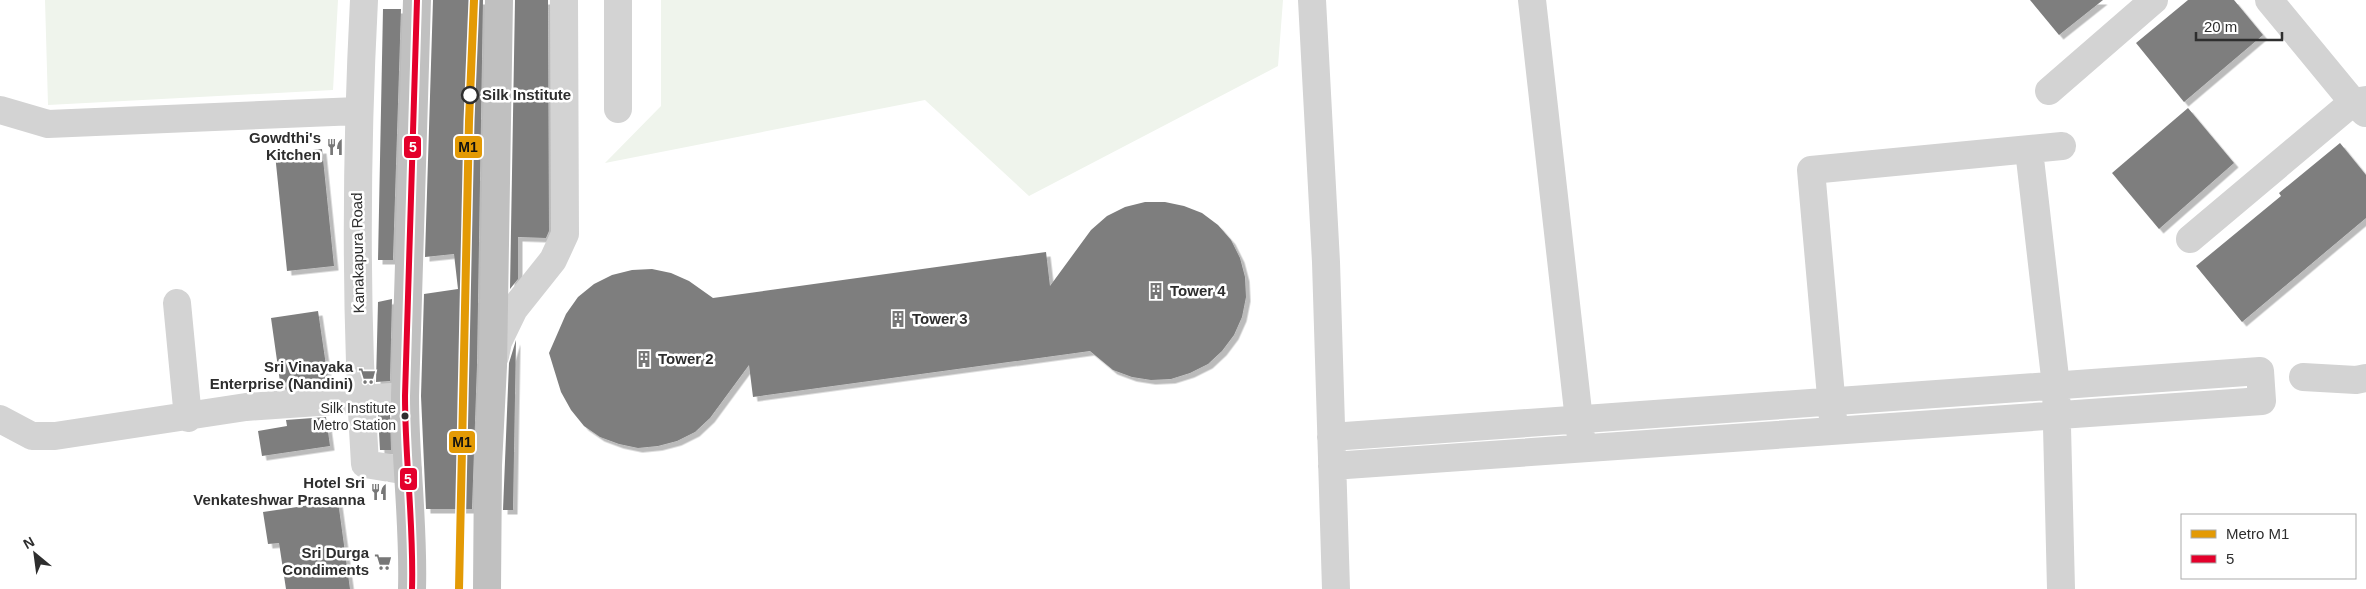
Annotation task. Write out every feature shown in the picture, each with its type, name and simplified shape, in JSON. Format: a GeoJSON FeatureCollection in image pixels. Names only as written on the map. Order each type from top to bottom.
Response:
{"type":"FeatureCollection","features":[{"type":"Feature","properties":{"kind":"highway"},"geometry":{"type":"LineString","coordinates":[[412,589],[413,546],[405,396],[418,0]]}},
{"type":"Feature","properties":{"kind":"highway"},"geometry":{"type":"LineString","coordinates":[[487,589],[488,465],[493,366],[499,0]]}},
{"type":"Feature","properties":{"kind":"street","name":"Kanakapura Road"},"geometry":{"type":"LineString","coordinates":[[364,0],[358,111],[358,268],[361,400],[365,464],[408,471]]}},
{"type":"Feature","properties":{"kind":"street"},"geometry":{"type":"LineString","coordinates":[[493,366],[498,342],[514,309],[553,260],[565,234],[564,0]]}},
{"type":"Feature","properties":{"kind":"street"},"geometry":{"type":"LineString","coordinates":[[618,0],[618,109]]}},
{"type":"Feature","properties":{"kind":"street"},"geometry":{"type":"LineString","coordinates":[[1312,0],[1326,262],[1336,589]]}},
{"type":"Feature","properties":{"kind":"street"},"geometry":{"type":"LineString","coordinates":[[1532,0],[1583,449]]}},
{"type":"Feature","properties":{"kind":"street"},"geometry":{"type":"LineString","coordinates":[[2049,91],[2154,0]]}},
{"type":"Feature","properties":{"kind":"street"},"geometry":{"type":"LineString","coordinates":[[2190,239],[2362,105],[2270,0]]}},
{"type":"Feature","properties":{"kind":"street"},"geometry":{"type":"LineString","coordinates":[[0,110],[48,124],[358,111]]}},
{"type":"Feature","properties":{"kind":"street"},"geometry":{"type":"LineString","coordinates":[[1835,431],[1811,170],[2062,146]]}},
{"type":"Feature","properties":{"kind":"street"},"geometry":{"type":"LineString","coordinates":[[2029,150],[2056,386],[2061,589]]}},
{"type":"Feature","properties":{"kind":"street"},"geometry":{"type":"LineString","coordinates":[[177,302],[188,418]]}},
{"type":"Feature","properties":{"kind":"street"},"geometry":{"type":"LineString","coordinates":[[1331,437],[2260,371],[2262,401],[1332,466]]}},
{"type":"Feature","properties":{"kind":"street"},"geometry":{"type":"LineString","coordinates":[[2303,377],[2356,380],[2366,378]]}},
{"type":"Feature","properties":{"kind":"street"},"geometry":{"type":"LineString","coordinates":[[0,419],[32,436],[55,436],[188,418],[246,407],[405,396]]}},
{"type":"Feature","properties":{"kind":"shaded area"},"geometry":{"type":"Polygon","coordinates":[[[45,0],[338,0],[333,90],[48,105],[45,0]]]}},
{"type":"Feature","properties":{"kind":"shaded area"},"geometry":{"type":"Polygon","coordinates":[[[661,0],[1283,0],[1278,66],[1029,196],[925,100],[605,163],[661,106],[661,0]]]}},
{"type":"Feature","properties":{"kind":"building"},"geometry":{"type":"Polygon","coordinates":[[[433,0],[483,0],[477,365],[472,509],[426,509],[421,396],[424,294],[458,289],[454,254],[425,257],[433,0]]]}},
{"type":"Feature","properties":{"kind":"building"},"geometry":{"type":"Polygon","coordinates":[[[515,0],[548,0],[549,231],[546,238],[518,237],[518,279],[510,289],[515,0]]]}},
{"type":"Feature","properties":{"kind":"building"},"geometry":{"type":"Polygon","coordinates":[[[2030,0],[2103,0],[2059,35],[2030,0]]]}},
{"type":"Feature","properties":{"kind":"building"},"geometry":{"type":"Polygon","coordinates":[[[2188,0],[2234,0],[2263,35],[2184,102],[2136,43],[2188,0]]]}},
{"type":"Feature","properties":{"kind":"building"},"geometry":{"type":"Polygon","coordinates":[[[383,9],[401,9],[393,260],[378,260],[383,9]]]}},
{"type":"Feature","properties":{"kind":"building"},"geometry":{"type":"Polygon","coordinates":[[[2188,108],[2234,163],[2159,229],[2112,173],[2188,108]]]}},
{"type":"Feature","properties":{"kind":"building"},"geometry":{"type":"Polygon","coordinates":[[[2340,143],[2366,175],[2366,218],[2242,322],[2196,266],[2281,196],[2279,193],[2340,143]]]}},
{"type":"Feature","properties":{"kind":"building"},"geometry":{"type":"Polygon","coordinates":[[[322,149],[334,266],[287,271],[275,154],[322,149]]]}},
{"type":"Feature","properties":{"kind":"building"},"geometry":{"type":"Polygon","coordinates":[[[1145,202],[1165,202],[1184,206],[1202,213],[1218,225],[1231,240],[1240,258],[1245,277],[1246,297],[1242,317],[1234,335],[1222,351],[1208,364],[1190,373],[1171,379],[1151,380],[1132,377],[1113,370],[1090,351],[753,397],[749,365],[710,418],[695,432],[677,441],[658,446],[638,448],[600,437],[584,426],[571,410],[561,392],[549,353],[566,314],[578,297],[594,284],[612,275],[632,270],[652,269],[671,273],[689,281],[713,298],[1046,252],[1050,286],[1091,230],[1107,216],[1125,207],[1145,202]]]}},
{"type":"Feature","properties":{"kind":"building"},"geometry":{"type":"Polygon","coordinates":[[[392,299],[390,381],[376,382],[378,302],[392,299]]]}},
{"type":"Feature","properties":{"kind":"building"},"geometry":{"type":"Polygon","coordinates":[[[318,311],[328,379],[321,380],[322,386],[281,389],[271,318],[318,311]]]}},
{"type":"Feature","properties":{"kind":"building"},"geometry":{"type":"Polygon","coordinates":[[[516,340],[513,510],[503,510],[509,363],[516,340]]]}},
{"type":"Feature","properties":{"kind":"building"},"geometry":{"type":"Polygon","coordinates":[[[390,413],[391,450],[380,450],[378,414],[390,413]]]}},
{"type":"Feature","properties":{"kind":"building"},"geometry":{"type":"Polygon","coordinates":[[[326,417],[330,446],[262,456],[258,431],[287,426],[286,420],[326,417]]]}},
{"type":"Feature","properties":{"kind":"building"},"geometry":{"type":"Polygon","coordinates":[[[338,501],[350,589],[286,589],[279,543],[268,544],[263,512],[338,501]]]}},
{"type":"Feature","properties":{"kind":"metro line","name":"M1"},"geometry":{"type":"LineString","coordinates":[[459,589],[469,121],[474,0]]}},
{"type":"Feature","properties":{"kind":"transit line","name":"5"},"geometry":{"type":"LineString","coordinates":[[412,589],[412,541],[405,396],[417,0]]}},
{"type":"Feature","properties":{"kind":"place","name":"Silk Institute"},"geometry":{"type":"Point","coordinates":[470,95]}},
{"type":"Feature","properties":{"kind":"place","name":"Gowdthi's Kitchen"},"geometry":{"type":"Point","coordinates":[335,147]}},
{"type":"Feature","properties":{"kind":"place","name":"Tower 4"},"geometry":{"type":"Point","coordinates":[1156,291]}},
{"type":"Feature","properties":{"kind":"place","name":"Tower 3"},"geometry":{"type":"Point","coordinates":[898,319]}},
{"type":"Feature","properties":{"kind":"place","name":"Tower 2"},"geometry":{"type":"Point","coordinates":[644,359]}},
{"type":"Feature","properties":{"kind":"place","name":"Sri Vinayaka Enterprise (Nandini)"},"geometry":{"type":"Point","coordinates":[367,376]}},
{"type":"Feature","properties":{"kind":"place","name":"Silk Institute Metro Station"},"geometry":{"type":"Point","coordinates":[405,416]}},
{"type":"Feature","properties":{"kind":"place","name":"Hotel Sri Venkateshwar Prasanna"},"geometry":{"type":"Point","coordinates":[379,492]}},
{"type":"Feature","properties":{"kind":"place","name":"Sri Durga Condiments"},"geometry":{"type":"Point","coordinates":[383,562]}}]}
